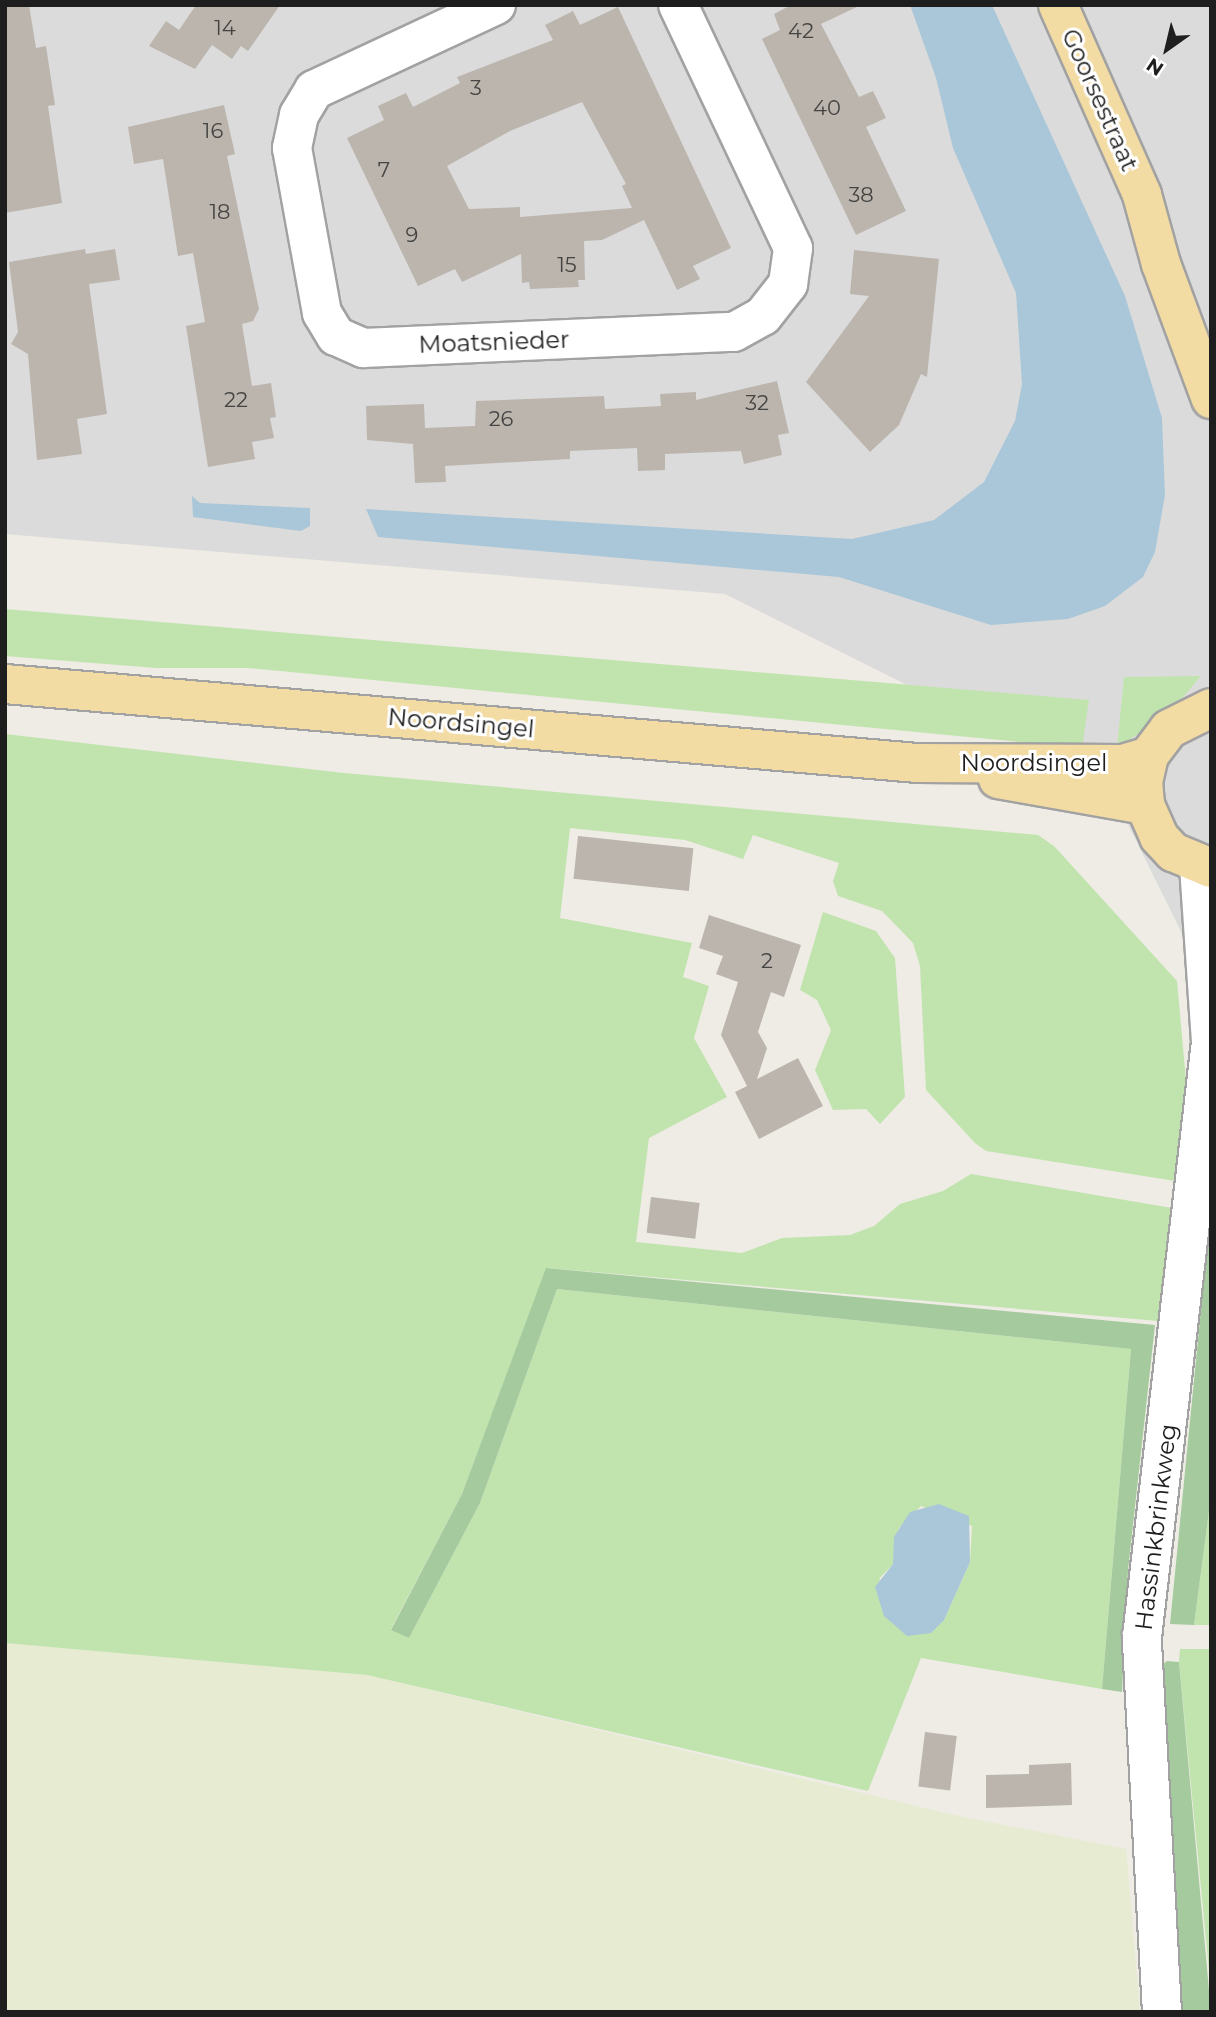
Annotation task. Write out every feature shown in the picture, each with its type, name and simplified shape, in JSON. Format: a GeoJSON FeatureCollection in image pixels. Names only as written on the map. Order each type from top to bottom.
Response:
{"type":"FeatureCollection","features":[{"type":"Feature","properties":{"kind":"main road","name":"Goorsestraat"},"geometry":{"type":"LineString","coordinates":[[1058,5],[1142,195],[1211,399]]}},
{"type":"Feature","properties":{"kind":"main road","name":"Goorsestraat"},"geometry":{"type":"LineString","coordinates":[[1142,195],[1211,316]]}},
{"type":"Feature","properties":{"kind":"main road","name":"Noordsingel"},"geometry":{"type":"LineString","coordinates":[[5,684],[917,763],[1123,764],[1149,756]]}},
{"type":"Feature","properties":{"kind":"main road"},"geometry":{"type":"LineString","coordinates":[[1205,867],[1159,837],[1144,805],[1149,756],[1168,729],[1211,708]]}},
{"type":"Feature","properties":{"kind":"main road","name":"Noordsingel"},"geometry":{"type":"LineString","coordinates":[[917,763],[1144,805]]}},
{"type":"Feature","properties":{"kind":"street","name":"Moatsnieder"},"geometry":{"type":"LineString","coordinates":[[496,5],[314,90],[299,115],[292,148],[322,313],[336,336],[363,348],[734,332],[763,316],[788,284],[793,248],[678,5]]}},
{"type":"Feature","properties":{"kind":"street","name":"Hassinkbrinkweg"},"geometry":{"type":"LineString","coordinates":[[1162,2012],[1142,1637],[1211,1043],[1205,867]]}},
{"type":"Feature","properties":{"kind":"shaded area"},"geometry":{"type":"Polygon","coordinates":[[[5,5],[1211,5],[1211,992],[1109,786],[725,594],[5,534],[5,5]]]}},
{"type":"Feature","properties":{"kind":"green space"},"geometry":{"type":"Polygon","coordinates":[[[5,609],[1089,700],[1082,748],[248,668],[156,668],[5,656],[5,609]]]}},
{"type":"Feature","properties":{"kind":"green space"},"geometry":{"type":"Polygon","coordinates":[[[1201,676],[1166,717],[1117,747],[1124,677],[1201,676]]]}},
{"type":"Feature","properties":{"kind":"green space"},"geometry":{"type":"Polygon","coordinates":[[[5,734],[344,773],[1038,835],[1054,846],[1177,981],[1192,1147],[1188,1183],[986,1151],[975,1143],[926,1090],[920,966],[913,943],[882,911],[838,896],[833,881],[839,863],[753,835],[743,859],[685,840],[570,828],[560,918],[692,943],[683,977],[709,986],[694,1038],[727,1097],[649,1138],[636,1242],[742,1253],[782,1238],[850,1235],[874,1226],[900,1204],[943,1191],[971,1174],[1184,1210],[1170,1322],[547,1268],[462,1494],[391,1629],[409,1638],[480,1503],[557,1289],[1131,1349],[1102,1689],[921,1658],[868,1791],[367,1675],[5,1643],[5,734]],[[921,1506],[899,1528],[893,1564],[879,1579],[944,1620],[970,1562],[972,1526],[921,1506]]]}},
{"type":"Feature","properties":{"kind":"green space"},"geometry":{"type":"Polygon","coordinates":[[[823,912],[876,931],[895,958],[905,1097],[880,1124],[866,1109],[833,1110],[815,1070],[831,1030],[817,1000],[800,990],[823,912]]]}},
{"type":"Feature","properties":{"kind":"green space"},"geometry":{"type":"Polygon","coordinates":[[[1211,1208],[1211,1496],[1194,1625],[1170,1624],[1211,1208]]]}},
{"type":"Feature","properties":{"kind":"green space"},"geometry":{"type":"Polygon","coordinates":[[[546,1268],[1155,1325],[1128,1570],[1122,1692],[1102,1689],[1131,1349],[557,1289],[480,1503],[409,1638],[391,1630],[462,1494],[546,1268]]]}},
{"type":"Feature","properties":{"kind":"green space"},"geometry":{"type":"Polygon","coordinates":[[[1211,1496],[1211,1625],[1194,1625],[1211,1496]]]}},
{"type":"Feature","properties":{"kind":"green space"},"geometry":{"type":"Polygon","coordinates":[[[5,1643],[367,1675],[954,1815],[1126,1849],[1140,2012],[5,2012],[5,1643]]]}},
{"type":"Feature","properties":{"kind":"green space"},"geometry":{"type":"Polygon","coordinates":[[[1180,1649],[1211,1649],[1211,1991],[1179,1662],[1180,1649]]]}},
{"type":"Feature","properties":{"kind":"green space"},"geometry":{"type":"Polygon","coordinates":[[[1167,1661],[1179,1662],[1211,2012],[1175,2012],[1158,1668],[1167,1661]]]}},
{"type":"Feature","properties":{"kind":"water"},"geometry":{"type":"Polygon","coordinates":[[[910,5],[992,5],[1125,296],[1162,418],[1165,495],[1155,552],[1143,577],[1105,606],[1068,619],[991,625],[839,577],[378,537],[366,509],[852,539],[934,520],[984,482],[1015,421],[1022,384],[1016,293],[953,148],[936,78],[910,5]]]}},
{"type":"Feature","properties":{"kind":"water"},"geometry":{"type":"Polygon","coordinates":[[[192,496],[200,503],[310,508],[310,526],[301,531],[193,517],[192,496]]]}},
{"type":"Feature","properties":{"kind":"water"},"geometry":{"type":"Polygon","coordinates":[[[939,1504],[969,1516],[970,1562],[944,1620],[931,1633],[907,1636],[884,1616],[875,1587],[893,1564],[894,1537],[910,1512],[939,1504]]]}},
{"type":"Feature","properties":{"kind":"building"},"geometry":{"type":"Polygon","coordinates":[[[5,5],[29,5],[36,48],[46,46],[55,105],[48,106],[62,203],[5,213],[5,5]]]}},
{"type":"Feature","properties":{"kind":"building"},"geometry":{"type":"Polygon","coordinates":[[[196,5],[280,5],[248,51],[241,46],[232,59],[212,45],[195,69],[149,46],[166,21],[179,30],[196,5]]]}},
{"type":"Feature","properties":{"kind":"building"},"geometry":{"type":"Polygon","coordinates":[[[791,5],[861,5],[821,24],[859,97],[873,91],[886,118],[866,127],[906,211],[856,235],[762,39],[780,30],[774,14],[791,5]]]}},
{"type":"Feature","properties":{"kind":"building"},"geometry":{"type":"Polygon","coordinates":[[[618,7],[731,248],[693,266],[700,279],[677,290],[644,220],[602,240],[584,241],[585,280],[578,280],[579,287],[530,289],[529,282],[522,283],[521,254],[462,282],[455,269],[418,286],[347,138],[384,120],[378,106],[406,93],[413,107],[460,83],[457,77],[553,40],[545,25],[573,11],[580,25],[618,7]],[[582,102],[510,131],[447,166],[469,209],[520,207],[520,217],[632,208],[622,186],[626,184],[582,102]]]}},
{"type":"Feature","properties":{"kind":"building"},"geometry":{"type":"Polygon","coordinates":[[[224,105],[235,154],[227,156],[259,309],[253,321],[242,324],[252,386],[271,383],[276,417],[270,418],[274,438],[252,442],[255,459],[208,467],[186,326],[205,322],[193,253],[178,256],[163,159],[134,164],[128,127],[224,105]]]}},
{"type":"Feature","properties":{"kind":"building"},"geometry":{"type":"Polygon","coordinates":[[[85,249],[86,254],[115,249],[120,280],[89,284],[107,414],[77,419],[82,454],[37,460],[28,354],[11,344],[18,332],[9,262],[85,249]]]}},
{"type":"Feature","properties":{"kind":"building"},"geometry":{"type":"Polygon","coordinates":[[[854,250],[939,259],[927,377],[921,374],[899,425],[870,452],[806,382],[869,296],[850,294],[854,250]]]}},
{"type":"Feature","properties":{"kind":"building"},"geometry":{"type":"Polygon","coordinates":[[[777,381],[789,433],[778,435],[782,455],[744,464],[741,451],[665,454],[665,470],[638,471],[637,448],[570,451],[570,459],[445,466],[446,482],[415,483],[413,444],[367,440],[366,406],[424,404],[425,428],[475,426],[476,401],[604,396],[605,409],[661,406],[660,394],[696,392],[696,400],[777,381]]]}},
{"type":"Feature","properties":{"kind":"building"},"geometry":{"type":"Polygon","coordinates":[[[578,836],[693,848],[689,891],[574,879],[578,836]]]}},
{"type":"Feature","properties":{"kind":"building"},"geometry":{"type":"Polygon","coordinates":[[[709,915],[801,945],[784,997],[771,992],[758,1032],[767,1048],[757,1079],[798,1058],[823,1106],[759,1139],[735,1092],[747,1086],[721,1035],[738,982],[716,974],[723,956],[699,948],[709,915]]]}},
{"type":"Feature","properties":{"kind":"building"},"geometry":{"type":"Polygon","coordinates":[[[651,1197],[700,1203],[695,1239],[647,1233],[651,1197]]]}},
{"type":"Feature","properties":{"kind":"building"},"geometry":{"type":"Polygon","coordinates":[[[925,1732],[957,1736],[950,1790],[918,1787],[925,1732]]]}},
{"type":"Feature","properties":{"kind":"building"},"geometry":{"type":"Polygon","coordinates":[[[1071,1763],[1072,1805],[986,1808],[986,1775],[1029,1774],[1029,1765],[1071,1763]]]}}]}
